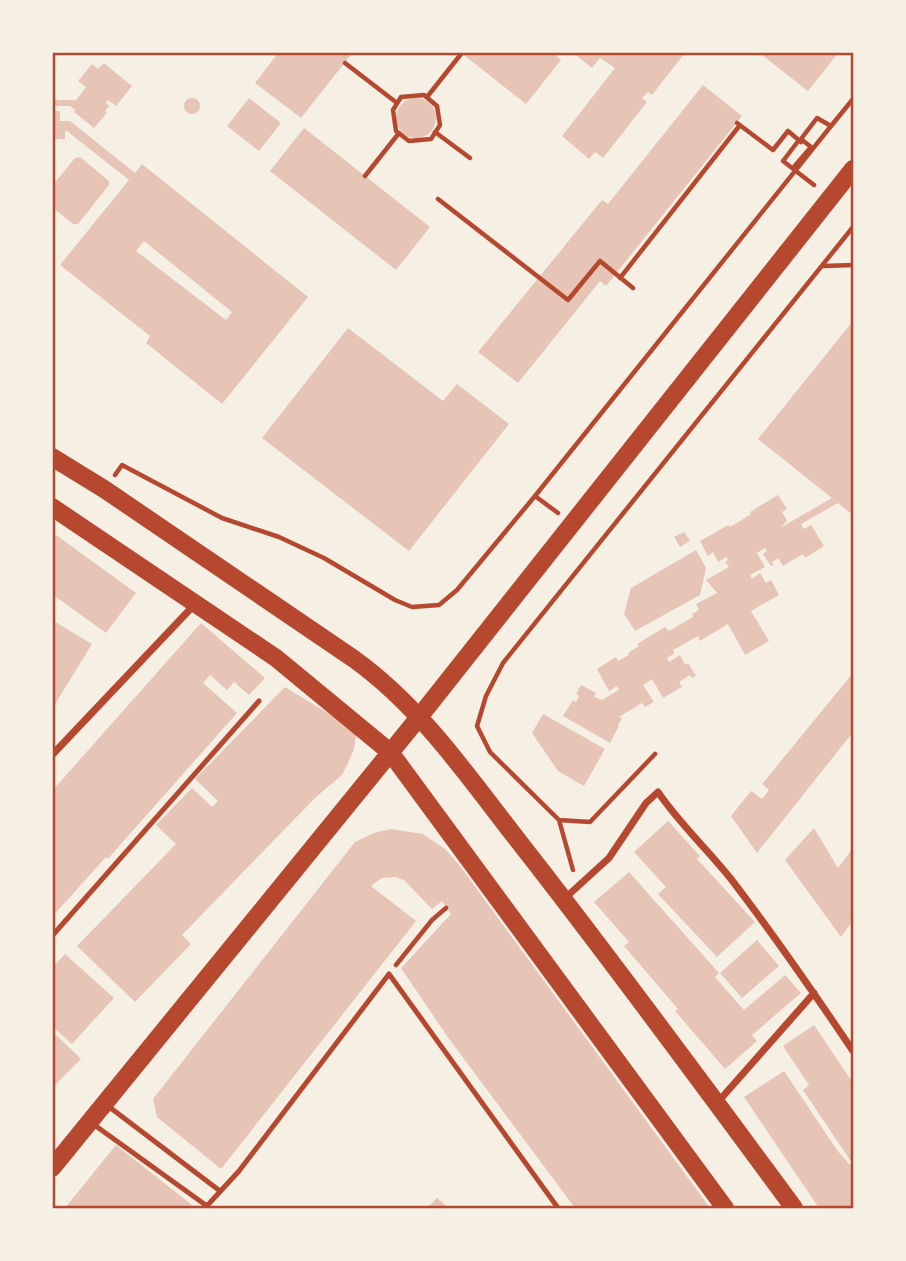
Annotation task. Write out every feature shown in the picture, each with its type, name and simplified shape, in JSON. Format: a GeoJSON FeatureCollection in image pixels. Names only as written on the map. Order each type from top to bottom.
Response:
{"type":"FeatureCollection","features":[{"type":"Feature","properties":{"kind":"main road"},"geometry":{"type":"LineString","coordinates":[[52,1168],[420,716],[853,169]]}},
{"type":"Feature","properties":{"kind":"main road"},"geometry":{"type":"LineString","coordinates":[[52,457],[104,489],[354,659],[420,716],[564,899],[794,1209]]}},
{"type":"Feature","properties":{"kind":"main road"},"geometry":{"type":"LineString","coordinates":[[52,507],[276,658],[390,752],[725,1209]]}},
{"type":"Feature","properties":{"kind":"street"},"geometry":{"type":"LineString","coordinates":[[52,755],[196,603]]}},
{"type":"Feature","properties":{"kind":"street"},"geometry":{"type":"LineString","coordinates":[[564,899],[609,858],[646,803],[658,792],[731,880],[853,1051]]}},
{"type":"Feature","properties":{"kind":"street"},"geometry":{"type":"LineString","coordinates":[[716,1103],[814,993]]}},
{"type":"Feature","properties":{"kind":"lane"},"geometry":{"type":"LineString","coordinates":[[52,936],[260,701]]}},
{"type":"Feature","properties":{"kind":"lane"},"geometry":{"type":"LineString","coordinates":[[90,1121],[206,1208],[240,1171],[388,974],[558,1209]]}},
{"type":"Feature","properties":{"kind":"lane"},"geometry":{"type":"LineString","coordinates":[[104,1103],[219,1191]]}},
{"type":"Feature","properties":{"kind":"path"},"geometry":{"type":"LineString","coordinates":[[427,97],[461,54]]}},
{"type":"Feature","properties":{"kind":"path"},"geometry":{"type":"LineString","coordinates":[[345,63],[397,103]]}},
{"type":"Feature","properties":{"kind":"path"},"geometry":{"type":"LineString","coordinates":[[424,95],[437,106],[440,125],[430,139],[409,141],[396,131],[393,110],[397,103],[401,97],[424,95]]}},
{"type":"Feature","properties":{"kind":"path"},"geometry":{"type":"LineString","coordinates":[[104,489],[122,465],[222,518],[279,537],[324,558],[395,600],[412,607],[439,605],[457,590],[535,496],[853,99]]}},
{"type":"Feature","properties":{"kind":"path"},"geometry":{"type":"LineString","coordinates":[[793,168],[811,146],[801,139],[817,117],[831,126]]}},
{"type":"Feature","properties":{"kind":"path"},"geometry":{"type":"LineString","coordinates":[[620,278],[738,124],[773,150],[788,131],[813,150]]}},
{"type":"Feature","properties":{"kind":"path"},"geometry":{"type":"LineString","coordinates":[[435,132],[470,158]]}},
{"type":"Feature","properties":{"kind":"path"},"geometry":{"type":"LineString","coordinates":[[365,176],[399,133]]}},
{"type":"Feature","properties":{"kind":"path"},"geometry":{"type":"LineString","coordinates":[[791,151],[799,140]]}},
{"type":"Feature","properties":{"kind":"path"},"geometry":{"type":"LineString","coordinates":[[438,199],[568,300],[600,261],[633,288]]}},
{"type":"Feature","properties":{"kind":"path"},"geometry":{"type":"LineString","coordinates":[[578,886],[559,820],[490,752],[477,726],[486,696],[503,663],[853,227]]}},
{"type":"Feature","properties":{"kind":"path"},"geometry":{"type":"LineString","coordinates":[[823,266],[853,265]]}},
{"type":"Feature","properties":{"kind":"path"},"geometry":{"type":"LineString","coordinates":[[535,496],[572,524]]}},
{"type":"Feature","properties":{"kind":"path"},"geometry":{"type":"LineString","coordinates":[[559,820],[590,822],[655,754]]}},
{"type":"Feature","properties":{"kind":"path"},"geometry":{"type":"LineString","coordinates":[[388,974],[432,920],[446,908]]}},
{"type":"Feature","properties":{"kind":"building"},"geometry":{"type":"Polygon","coordinates":[[[279,52],[353,52],[301,118],[255,83],[279,52]]]}},
{"type":"Feature","properties":{"kind":"building"},"geometry":{"type":"Polygon","coordinates":[[[460,52],[551,52],[561,60],[526,104],[460,52]]]}},
{"type":"Feature","properties":{"kind":"building"},"geometry":{"type":"Polygon","coordinates":[[[572,52],[684,54],[652,95],[648,92],[642,98],[647,102],[603,158],[595,152],[589,159],[562,136],[615,68],[600,58],[592,68],[572,52]]]}},
{"type":"Feature","properties":{"kind":"building"},"geometry":{"type":"Polygon","coordinates":[[[758,52],[839,52],[808,91],[758,52]]]}},
{"type":"Feature","properties":{"kind":"building"},"geometry":{"type":"Polygon","coordinates":[[[104,63],[132,86],[116,106],[108,100],[106,102],[109,106],[105,111],[107,113],[94,128],[70,106],[52,106],[52,100],[76,100],[86,87],[78,81],[92,64],[98,69],[104,63]]]}},
{"type":"Feature","properties":{"kind":"building"},"geometry":{"type":"Polygon","coordinates":[[[703,85],[742,116],[606,286],[600,281],[518,383],[478,352],[602,200],[608,204],[703,85]]]}},
{"type":"Feature","properties":{"kind":"building"},"geometry":{"type":"Polygon","coordinates":[[[192,98],[200,106],[192,114],[184,106],[192,98]]]}},
{"type":"Feature","properties":{"kind":"building"},"geometry":{"type":"Polygon","coordinates":[[[249,98],[281,123],[259,151],[227,126],[249,98]]]}},
{"type":"Feature","properties":{"kind":"building"},"geometry":{"type":"Polygon","coordinates":[[[416,98],[430,104],[436,118],[430,132],[416,138],[402,132],[396,118],[402,104],[416,98]]]}},
{"type":"Feature","properties":{"kind":"building"},"geometry":{"type":"Polygon","coordinates":[[[52,111],[60,111],[60,121],[70,121],[135,173],[142,164],[308,297],[222,404],[146,343],[150,336],[60,265],[129,180],[67,131],[65,139],[52,139],[52,111]],[[144,241],[136,251],[226,320],[232,312],[144,241]]]}},
{"type":"Feature","properties":{"kind":"building"},"geometry":{"type":"Polygon","coordinates":[[[304,128],[430,227],[396,270],[270,171],[304,128]]]}},
{"type":"Feature","properties":{"kind":"building"},"geometry":{"type":"Polygon","coordinates":[[[80,157],[109,181],[109,185],[78,224],[73,224],[52,207],[52,186],[75,158],[80,157]]]}},
{"type":"Feature","properties":{"kind":"building"},"geometry":{"type":"Polygon","coordinates":[[[853,321],[853,515],[838,503],[801,524],[804,529],[811,525],[824,546],[805,558],[803,554],[783,566],[778,558],[771,566],[763,554],[767,551],[765,548],[757,553],[765,567],[750,575],[752,579],[760,573],[766,583],[771,580],[779,595],[751,611],[769,641],[745,655],[728,624],[700,641],[698,636],[673,650],[675,653],[667,658],[669,662],[680,655],[696,676],[692,678],[690,675],[679,682],[682,687],[663,698],[652,679],[643,685],[654,702],[645,707],[642,703],[619,717],[622,718],[610,743],[563,716],[573,700],[576,702],[579,696],[576,694],[581,685],[596,693],[594,697],[602,700],[619,690],[617,686],[609,691],[597,669],[616,657],[618,661],[629,655],[628,653],[639,646],[637,644],[665,627],[669,631],[693,617],[692,614],[699,610],[696,604],[717,593],[706,580],[729,567],[725,562],[728,560],[726,557],[718,562],[713,552],[708,556],[700,541],[728,525],[730,527],[778,495],[787,509],[782,512],[787,521],[780,528],[832,498],[758,439],[853,321]]]}},
{"type":"Feature","properties":{"kind":"building"},"geometry":{"type":"Polygon","coordinates":[[[348,328],[443,401],[457,384],[509,424],[409,551],[262,438],[348,328]]]}},
{"type":"Feature","properties":{"kind":"building"},"geometry":{"type":"Polygon","coordinates":[[[52,532],[136,593],[106,633],[52,594],[52,532]]]}},
{"type":"Feature","properties":{"kind":"building"},"geometry":{"type":"Polygon","coordinates":[[[684,532],[690,541],[680,547],[674,537],[684,532]]]}},
{"type":"Feature","properties":{"kind":"building"},"geometry":{"type":"Polygon","coordinates":[[[696,550],[706,568],[700,595],[635,631],[624,614],[631,588],[696,550]]]}},
{"type":"Feature","properties":{"kind":"building"},"geometry":{"type":"Polygon","coordinates":[[[52,620],[92,644],[52,709],[52,620]]]}},
{"type":"Feature","properties":{"kind":"building"},"geometry":{"type":"Polygon","coordinates":[[[201,623],[265,678],[249,695],[234,682],[227,690],[210,675],[203,683],[237,713],[108,859],[106,857],[52,917],[52,791],[201,623]]]}},
{"type":"Feature","properties":{"kind":"building"},"geometry":{"type":"Polygon","coordinates":[[[853,673],[853,732],[757,853],[731,816],[751,791],[762,799],[769,790],[762,784],[853,673]]]}},
{"type":"Feature","properties":{"kind":"building"},"geometry":{"type":"Polygon","coordinates":[[[285,687],[357,731],[348,763],[342,775],[317,796],[182,935],[191,944],[135,1002],[77,946],[176,844],[156,825],[192,788],[212,807],[218,801],[195,779],[285,687]]]}},
{"type":"Feature","properties":{"kind":"building"},"geometry":{"type":"Polygon","coordinates":[[[543,714],[605,749],[584,786],[558,771],[532,733],[543,714]]]}},
{"type":"Feature","properties":{"kind":"building"},"geometry":{"type":"Polygon","coordinates":[[[668,821],[700,856],[697,859],[755,922],[717,957],[658,894],[666,887],[634,852],[668,821]]]}},
{"type":"Feature","properties":{"kind":"building"},"geometry":{"type":"Polygon","coordinates":[[[814,828],[838,868],[853,848],[853,920],[841,937],[785,860],[814,828]]]}},
{"type":"Feature","properties":{"kind":"building"},"geometry":{"type":"Polygon","coordinates":[[[391,829],[423,834],[445,849],[460,866],[710,1208],[575,1208],[447,1036],[401,968],[451,914],[442,901],[432,909],[404,880],[395,877],[382,878],[371,886],[416,921],[221,1169],[157,1117],[153,1099],[355,842],[391,829]]]}},
{"type":"Feature","properties":{"kind":"building"},"geometry":{"type":"Polygon","coordinates":[[[629,872],[719,973],[715,977],[744,1010],[785,975],[801,993],[752,1035],[757,1041],[725,1069],[624,946],[629,942],[594,902],[629,872]]]}},
{"type":"Feature","properties":{"kind":"building"},"geometry":{"type":"Polygon","coordinates":[[[757,940],[779,966],[742,998],[720,973],[757,940]]]}},
{"type":"Feature","properties":{"kind":"building"},"geometry":{"type":"Polygon","coordinates":[[[65,954],[114,998],[72,1044],[52,1026],[52,968],[65,954]]]}},
{"type":"Feature","properties":{"kind":"building"},"geometry":{"type":"Polygon","coordinates":[[[814,1025],[853,1083],[853,1208],[819,1208],[744,1097],[784,1071],[837,1150],[850,1165],[852,1163],[803,1090],[809,1085],[783,1046],[814,1025]]]}},
{"type":"Feature","properties":{"kind":"building"},"geometry":{"type":"Polygon","coordinates":[[[52,1031],[81,1059],[52,1088],[52,1031]]]}},
{"type":"Feature","properties":{"kind":"building"},"geometry":{"type":"Polygon","coordinates":[[[116,1145],[192,1205],[189,1208],[65,1208],[116,1145]]]}},
{"type":"Feature","properties":{"kind":"building"},"geometry":{"type":"Polygon","coordinates":[[[437,1198],[449,1208],[427,1208],[437,1198]]]}}]}
